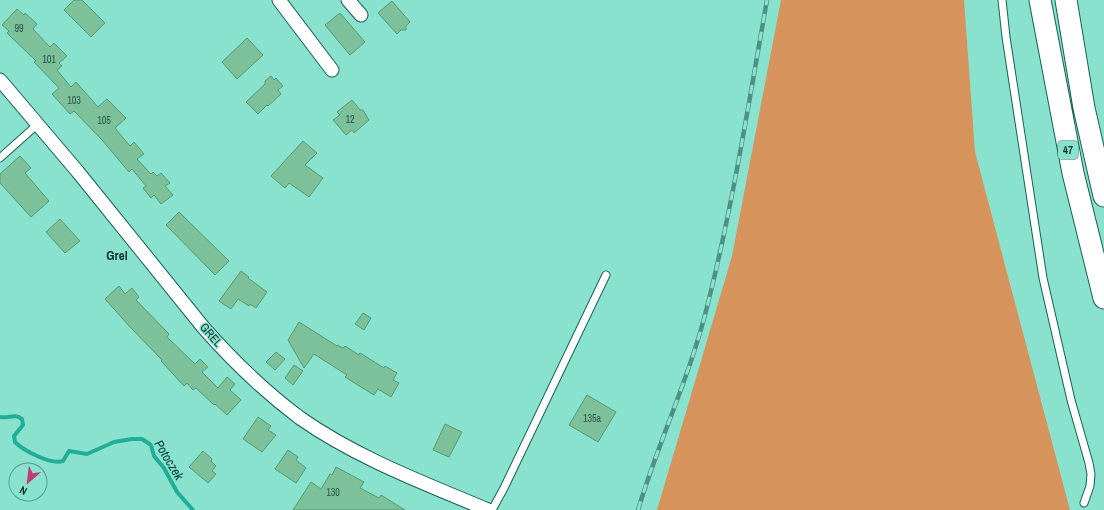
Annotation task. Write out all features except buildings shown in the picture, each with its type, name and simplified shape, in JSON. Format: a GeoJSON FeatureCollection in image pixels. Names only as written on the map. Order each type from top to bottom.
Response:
{"type":"FeatureCollection","features":[{"type":"Feature","properties":{"kind":"main road","name":"47"},"geometry":{"type":"LineString","coordinates":[[1040,0],[1073,173],[1104,298]]}},
{"type":"Feature","properties":{"kind":"main road","name":"47"},"geometry":{"type":"LineString","coordinates":[[1066,0],[1084,108],[1104,196]]}},
{"type":"Feature","properties":{"kind":"street"},"geometry":{"type":"LineString","coordinates":[[279,0],[332,70]]}},
{"type":"Feature","properties":{"kind":"street"},"geometry":{"type":"LineString","coordinates":[[348,0],[361,15]]}},
{"type":"Feature","properties":{"kind":"street","name":"GREL"},"geometry":{"type":"LineString","coordinates":[[0,80],[38,124],[224,351],[274,397],[301,418],[330,437],[394,470],[488,510]]}},
{"type":"Feature","properties":{"kind":"lane"},"geometry":{"type":"LineString","coordinates":[[1002,0],[1006,37],[1043,278],[1071,400],[1091,474],[1090,486],[1084,504]]}},
{"type":"Feature","properties":{"kind":"lane"},"geometry":{"type":"LineString","coordinates":[[0,158],[38,124]]}},
{"type":"Feature","properties":{"kind":"lane"},"geometry":{"type":"LineString","coordinates":[[492,510],[606,275]]}},
{"type":"Feature","properties":{"kind":"shaded area"},"geometry":{"type":"Polygon","coordinates":[[[781,0],[964,0],[975,152],[1070,510],[657,510],[732,256],[781,0]]]}},
{"type":"Feature","properties":{"kind":"waterway","name":"Potoczek"},"geometry":{"type":"LineString","coordinates":[[0,417],[17,416],[22,419],[23,425],[14,436],[15,442],[30,453],[51,461],[63,461],[69,451],[87,454],[114,442],[142,439],[151,445],[154,456],[164,468],[177,492],[193,510]]}},
{"type":"Feature","properties":{"kind":"railway"},"geometry":{"type":"LineString","coordinates":[[638,510],[655,458],[693,355],[708,303],[733,190],[767,0]]}},
{"type":"Feature","properties":{"kind":"district","name":"Grel"},"geometry":{"type":"Point","coordinates":[117,255]}}]}
